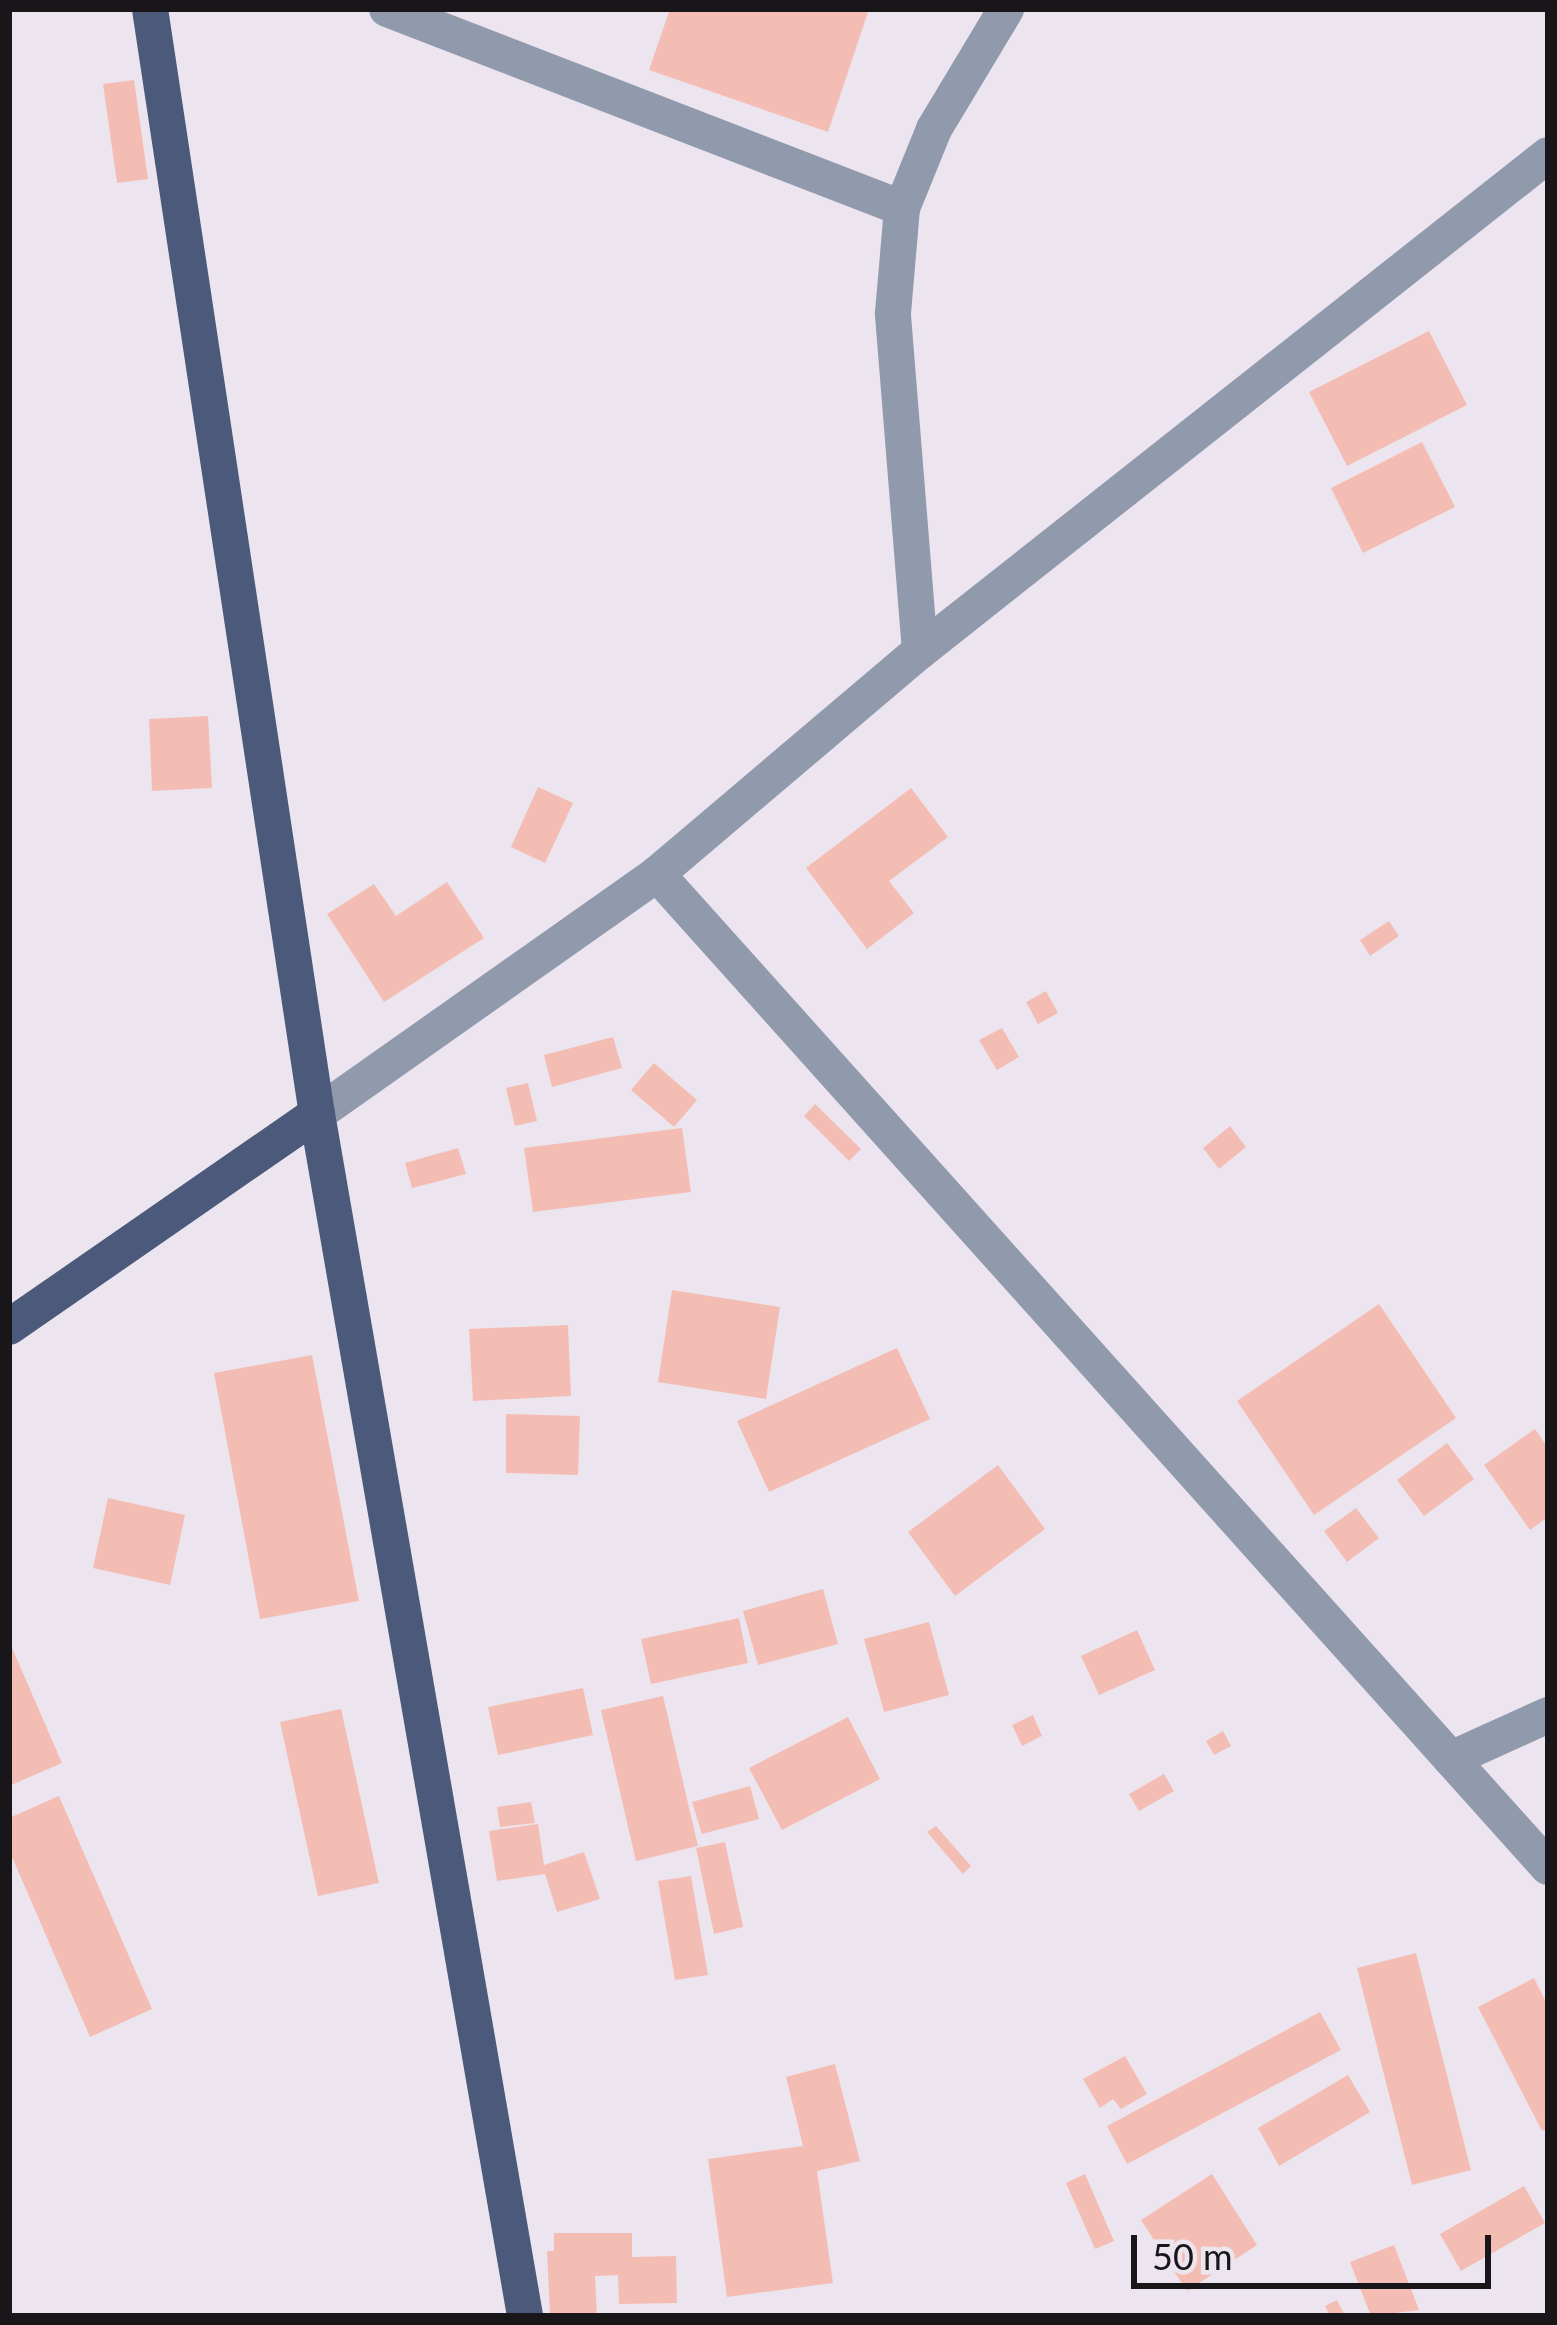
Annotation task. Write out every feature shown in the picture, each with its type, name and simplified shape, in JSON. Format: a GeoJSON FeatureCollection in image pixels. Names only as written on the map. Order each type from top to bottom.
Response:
{"type":"FeatureCollection","features":[{"type":"Feature","properties":{"kind":"main road"},"geometry":{"type":"LineString","coordinates":[[150,9],[317,1114],[525,2316]]}},
{"type":"Feature","properties":{"kind":"main road"},"geometry":{"type":"LineString","coordinates":[[9,1328],[317,1114]]}},
{"type":"Feature","properties":{"kind":"street"},"geometry":{"type":"LineString","coordinates":[[387,9],[902,208]]}},
{"type":"Feature","properties":{"kind":"street"},"geometry":{"type":"LineString","coordinates":[[920,651],[892,313],[902,208],[934,129],[1006,9]]}},
{"type":"Feature","properties":{"kind":"street"},"geometry":{"type":"LineString","coordinates":[[317,1114],[657,874],[920,651],[1548,155]]}},
{"type":"Feature","properties":{"kind":"street"},"geometry":{"type":"LineString","coordinates":[[657,874],[1548,1868]]}},
{"type":"Feature","properties":{"kind":"street"},"geometry":{"type":"LineString","coordinates":[[1451,1759],[1548,1715]]}},
{"type":"Feature","properties":{"kind":"building"},"geometry":{"type":"Polygon","coordinates":[[[670,9],[869,9],[828,132],[649,70],[670,9]]]}},
{"type":"Feature","properties":{"kind":"building"},"geometry":{"type":"Polygon","coordinates":[[[134,80],[148,179],[117,183],[103,84],[134,80]]]}},
{"type":"Feature","properties":{"kind":"building"},"geometry":{"type":"Polygon","coordinates":[[[1429,331],[1467,405],[1347,466],[1309,392],[1429,331]]]}},
{"type":"Feature","properties":{"kind":"building"},"geometry":{"type":"Polygon","coordinates":[[[1422,442],[1455,507],[1363,553],[1331,488],[1422,442]]]}},
{"type":"Feature","properties":{"kind":"building"},"geometry":{"type":"Polygon","coordinates":[[[208,716],[212,788],[152,791],[149,719],[208,716]]]}},
{"type":"Feature","properties":{"kind":"building"},"geometry":{"type":"Polygon","coordinates":[[[538,787],[573,803],[545,863],[511,847],[538,787]]]}},
{"type":"Feature","properties":{"kind":"building"},"geometry":{"type":"Polygon","coordinates":[[[911,788],[948,837],[889,881],[914,913],[867,949],[806,868],[911,788]]]}},
{"type":"Feature","properties":{"kind":"building"},"geometry":{"type":"Polygon","coordinates":[[[447,882],[484,938],[384,1002],[327,914],[374,884],[396,916],[447,882]]]}},
{"type":"Feature","properties":{"kind":"building"},"geometry":{"type":"Polygon","coordinates":[[[1389,921],[1399,936],[1370,956],[1360,940],[1389,921]]]}},
{"type":"Feature","properties":{"kind":"building"},"geometry":{"type":"Polygon","coordinates":[[[1046,991],[1058,1013],[1038,1024],[1026,1002],[1046,991]]]}},
{"type":"Feature","properties":{"kind":"building"},"geometry":{"type":"Polygon","coordinates":[[[1002,1028],[1019,1057],[997,1070],[979,1040],[1002,1028]]]}},
{"type":"Feature","properties":{"kind":"building"},"geometry":{"type":"Polygon","coordinates":[[[613,1037],[622,1068],[552,1087],[544,1055],[613,1037]]]}},
{"type":"Feature","properties":{"kind":"building"},"geometry":{"type":"Polygon","coordinates":[[[654,1063],[697,1100],[674,1127],[631,1090],[654,1063]]]}},
{"type":"Feature","properties":{"kind":"building"},"geometry":{"type":"Polygon","coordinates":[[[528,1083],[537,1121],[515,1126],[506,1088],[528,1083]]]}},
{"type":"Feature","properties":{"kind":"building"},"geometry":{"type":"Polygon","coordinates":[[[815,1104],[861,1149],[849,1161],[804,1116],[815,1104]]]}},
{"type":"Feature","properties":{"kind":"building"},"geometry":{"type":"Polygon","coordinates":[[[1230,1126],[1246,1147],[1219,1169],[1203,1148],[1230,1126]]]}},
{"type":"Feature","properties":{"kind":"building"},"geometry":{"type":"Polygon","coordinates":[[[682,1128],[691,1192],[533,1212],[524,1148],[682,1128]]]}},
{"type":"Feature","properties":{"kind":"building"},"geometry":{"type":"Polygon","coordinates":[[[458,1148],[466,1174],[412,1188],[405,1163],[458,1148]]]}},
{"type":"Feature","properties":{"kind":"building"},"geometry":{"type":"Polygon","coordinates":[[[672,1290],[780,1307],[766,1399],[658,1382],[672,1290]]]}},
{"type":"Feature","properties":{"kind":"building"},"geometry":{"type":"Polygon","coordinates":[[[1379,1304],[1456,1418],[1314,1515],[1237,1401],[1379,1304]]]}},
{"type":"Feature","properties":{"kind":"building"},"geometry":{"type":"Polygon","coordinates":[[[568,1325],[571,1396],[473,1401],[469,1329],[568,1325]]]}},
{"type":"Feature","properties":{"kind":"building"},"geometry":{"type":"Polygon","coordinates":[[[897,1348],[930,1419],[769,1492],[737,1421],[897,1348]]]}},
{"type":"Feature","properties":{"kind":"building"},"geometry":{"type":"Polygon","coordinates":[[[312,1355],[359,1601],[260,1619],[214,1373],[312,1355]]]}},
{"type":"Feature","properties":{"kind":"building"},"geometry":{"type":"Polygon","coordinates":[[[506,1414],[580,1416],[578,1475],[506,1473],[506,1414]]]}},
{"type":"Feature","properties":{"kind":"building"},"geometry":{"type":"Polygon","coordinates":[[[1535,1429],[1548,1448],[1548,1517],[1530,1530],[1484,1465],[1535,1429]]]}},
{"type":"Feature","properties":{"kind":"building"},"geometry":{"type":"Polygon","coordinates":[[[1447,1443],[1474,1479],[1424,1516],[1397,1480],[1447,1443]]]}},
{"type":"Feature","properties":{"kind":"building"},"geometry":{"type":"Polygon","coordinates":[[[998,1465],[1045,1529],[955,1596],[908,1532],[998,1465]]]}},
{"type":"Feature","properties":{"kind":"building"},"geometry":{"type":"Polygon","coordinates":[[[108,1498],[185,1515],[170,1585],[93,1568],[108,1498]]]}},
{"type":"Feature","properties":{"kind":"building"},"geometry":{"type":"Polygon","coordinates":[[[1356,1508],[1379,1538],[1347,1562],[1324,1531],[1356,1508]]]}},
{"type":"Feature","properties":{"kind":"building"},"geometry":{"type":"Polygon","coordinates":[[[823,1589],[838,1644],[758,1665],[743,1611],[823,1589]]]}},
{"type":"Feature","properties":{"kind":"building"},"geometry":{"type":"Polygon","coordinates":[[[739,1618],[748,1663],[651,1684],[641,1639],[739,1618]]]}},
{"type":"Feature","properties":{"kind":"building"},"geometry":{"type":"Polygon","coordinates":[[[929,1622],[949,1695],[884,1712],[864,1639],[929,1622]]]}},
{"type":"Feature","properties":{"kind":"building"},"geometry":{"type":"Polygon","coordinates":[[[1137,1630],[1155,1670],[1099,1695],[1081,1656],[1137,1630]]]}},
{"type":"Feature","properties":{"kind":"building"},"geometry":{"type":"Polygon","coordinates":[[[9,1641],[62,1763],[9,1786],[9,1641]]]}},
{"type":"Feature","properties":{"kind":"building"},"geometry":{"type":"Polygon","coordinates":[[[583,1688],[593,1735],[498,1755],[488,1707],[583,1688]]]}},
{"type":"Feature","properties":{"kind":"building"},"geometry":{"type":"Polygon","coordinates":[[[663,1696],[698,1846],[636,1861],[601,1710],[663,1696]]]}},
{"type":"Feature","properties":{"kind":"building"},"geometry":{"type":"Polygon","coordinates":[[[341,1709],[379,1883],[318,1896],[280,1722],[341,1709]]]}},
{"type":"Feature","properties":{"kind":"building"},"geometry":{"type":"Polygon","coordinates":[[[1033,1715],[1042,1736],[1022,1746],[1012,1725],[1033,1715]]]}},
{"type":"Feature","properties":{"kind":"building"},"geometry":{"type":"Polygon","coordinates":[[[848,1717],[880,1779],[782,1830],[749,1768],[848,1717]]]}},
{"type":"Feature","properties":{"kind":"building"},"geometry":{"type":"Polygon","coordinates":[[[1223,1731],[1231,1746],[1214,1755],[1206,1741],[1223,1731]]]}},
{"type":"Feature","properties":{"kind":"building"},"geometry":{"type":"Polygon","coordinates":[[[1164,1774],[1174,1791],[1139,1811],[1129,1794],[1164,1774]]]}},
{"type":"Feature","properties":{"kind":"building"},"geometry":{"type":"Polygon","coordinates":[[[750,1786],[759,1819],[702,1834],[692,1802],[750,1786]]]}},
{"type":"Feature","properties":{"kind":"building"},"geometry":{"type":"Polygon","coordinates":[[[59,1796],[152,2009],[90,2037],[9,1850],[9,1818],[59,1796]]]}},
{"type":"Feature","properties":{"kind":"building"},"geometry":{"type":"Polygon","coordinates":[[[531,1802],[535,1823],[500,1827],[497,1807],[531,1802]]]}},
{"type":"Feature","properties":{"kind":"building"},"geometry":{"type":"Polygon","coordinates":[[[538,1824],[544,1865],[584,1852],[600,1899],[557,1912],[545,1874],[497,1881],[489,1831],[538,1824]]]}},
{"type":"Feature","properties":{"kind":"building"},"geometry":{"type":"Polygon","coordinates":[[[936,1826],[971,1866],[963,1874],[927,1832],[936,1826]]]}},
{"type":"Feature","properties":{"kind":"building"},"geometry":{"type":"Polygon","coordinates":[[[725,1842],[743,1927],[714,1934],[696,1848],[725,1842]]]}},
{"type":"Feature","properties":{"kind":"building"},"geometry":{"type":"Polygon","coordinates":[[[691,1876],[708,1975],[675,1980],[658,1881],[691,1876]]]}},
{"type":"Feature","properties":{"kind":"building"},"geometry":{"type":"Polygon","coordinates":[[[1416,1953],[1471,2170],[1412,2185],[1357,1968],[1416,1953]]]}},
{"type":"Feature","properties":{"kind":"building"},"geometry":{"type":"Polygon","coordinates":[[[1534,1978],[1548,2006],[1548,2128],[1542,2131],[1478,2007],[1534,1978]]]}},
{"type":"Feature","properties":{"kind":"building"},"geometry":{"type":"Polygon","coordinates":[[[1320,2012],[1341,2050],[1127,2164],[1107,2126],[1320,2012]]]}},
{"type":"Feature","properties":{"kind":"building"},"geometry":{"type":"Polygon","coordinates":[[[1125,2056],[1147,2094],[1121,2109],[1113,2099],[1100,2108],[1083,2079],[1125,2056]]]}},
{"type":"Feature","properties":{"kind":"building"},"geometry":{"type":"Polygon","coordinates":[[[835,2064],[860,2161],[817,2171],[833,2283],[727,2297],[708,2159],[803,2146],[786,2077],[835,2064]]]}},
{"type":"Feature","properties":{"kind":"building"},"geometry":{"type":"Polygon","coordinates":[[[1348,2075],[1370,2112],[1279,2166],[1258,2128],[1348,2075]]]}},
{"type":"Feature","properties":{"kind":"building"},"geometry":{"type":"Polygon","coordinates":[[[1085,2174],[1114,2241],[1095,2249],[1066,2183],[1085,2174]]]}},
{"type":"Feature","properties":{"kind":"building"},"geometry":{"type":"Polygon","coordinates":[[[1212,2174],[1257,2245],[1187,2291],[1141,2220],[1212,2174]]]}},
{"type":"Feature","properties":{"kind":"building"},"geometry":{"type":"Polygon","coordinates":[[[1524,2186],[1545,2223],[1461,2271],[1440,2234],[1524,2186]]]}},
{"type":"Feature","properties":{"kind":"building"},"geometry":{"type":"Polygon","coordinates":[[[554,2233],[632,2233],[632,2257],[676,2256],[677,2303],[619,2304],[618,2275],[595,2276],[597,2316],[550,2316],[547,2251],[554,2251],[554,2233]]]}},
{"type":"Feature","properties":{"kind":"building"},"geometry":{"type":"Polygon","coordinates":[[[1394,2245],[1419,2310],[1371,2316],[1350,2262],[1394,2245]]]}},
{"type":"Feature","properties":{"kind":"building"},"geometry":{"type":"Polygon","coordinates":[[[1337,2300],[1345,2316],[1330,2316],[1325,2306],[1337,2300]]]}}]}
